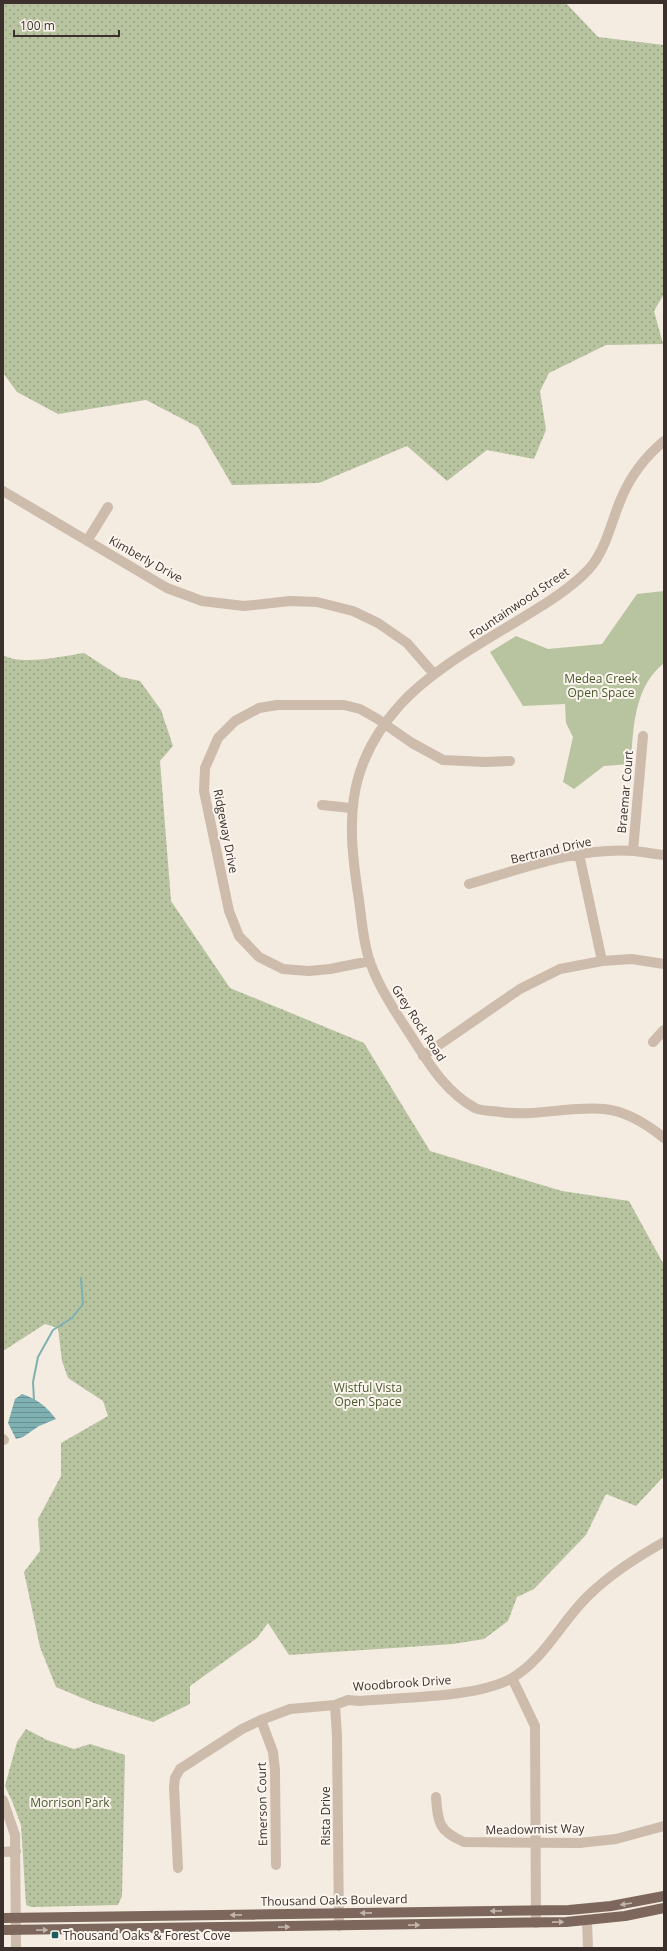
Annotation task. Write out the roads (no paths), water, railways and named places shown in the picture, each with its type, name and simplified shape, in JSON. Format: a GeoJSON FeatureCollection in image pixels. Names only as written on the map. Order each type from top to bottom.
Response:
{"type":"FeatureCollection","features":[{"type":"Feature","properties":{"kind":"main road","name":"Thousand Oaks Boulevard"},"geometry":{"type":"LineString","coordinates":[[3,1918],[536,1910],[611,1906],[664,1896]]}},
{"type":"Feature","properties":{"kind":"main road"},"geometry":{"type":"LineString","coordinates":[[3,1930],[536,1923],[587,1921],[664,1908]]}},
{"type":"Feature","properties":{"kind":"street","name":"Fountainwood Street"},"geometry":{"type":"LineString","coordinates":[[384,723],[413,691],[434,674],[572,587],[592,567],[603,547],[622,496],[633,476],[664,441]]}},
{"type":"Feature","properties":{"kind":"street","name":"Kimberly Drive"},"geometry":{"type":"LineString","coordinates":[[3,491],[167,588],[202,601],[244,606],[290,601],[317,602],[353,611],[378,623],[407,643],[434,674]]}},
{"type":"Feature","properties":{"kind":"street"},"geometry":{"type":"LineString","coordinates":[[87,541],[108,507]]}},
{"type":"Feature","properties":{"kind":"street","name":"Ridgeway Drive"},"geometry":{"type":"LineString","coordinates":[[370,961],[330,969],[309,971],[283,969],[259,957],[239,936],[228,911],[204,791],[205,768],[218,738],[235,721],[259,708],[277,704],[344,705],[360,709],[384,723],[412,743],[443,760],[460,762],[510,761]]}},
{"type":"Feature","properties":{"kind":"street","name":"Grey Rock Road"},"geometry":{"type":"LineString","coordinates":[[384,723],[369,749],[362,766],[351,808],[351,853],[370,961],[385,996],[423,1056],[445,1086],[477,1109],[517,1115],[604,1109],[625,1114],[664,1138]]}},
{"type":"Feature","properties":{"kind":"street","name":"Braemar Court"},"geometry":{"type":"LineString","coordinates":[[633,851],[643,736]]}},
{"type":"Feature","properties":{"kind":"street"},"geometry":{"type":"LineString","coordinates":[[322,805],[351,808]]}},
{"type":"Feature","properties":{"kind":"street","name":"Bertrand Drive"},"geometry":{"type":"LineString","coordinates":[[469,884],[548,861],[579,854],[633,851],[664,855]]}},
{"type":"Feature","properties":{"kind":"street"},"geometry":{"type":"LineString","coordinates":[[579,854],[602,961]]}},
{"type":"Feature","properties":{"kind":"street"},"geometry":{"type":"LineString","coordinates":[[423,1056],[520,989],[560,969],[602,961],[632,959],[664,964]]}},
{"type":"Feature","properties":{"kind":"street"},"geometry":{"type":"LineString","coordinates":[[653,1042],[664,1030]]}},
{"type":"Feature","properties":{"kind":"street","name":"Woodbrook Drive"},"geometry":{"type":"LineString","coordinates":[[178,1868],[174,1787],[176,1774],[180,1769],[242,1729],[290,1709],[335,1705],[348,1700],[360,1701],[457,1693],[481,1689],[512,1678],[536,1659],[590,1594],[628,1562],[664,1542]]}},
{"type":"Feature","properties":{"kind":"street"},"geometry":{"type":"LineString","coordinates":[[512,1678],[535,1726],[536,1923]]}},
{"type":"Feature","properties":{"kind":"street","name":"Rista Drive"},"geometry":{"type":"LineString","coordinates":[[335,1705],[337,1736],[339,1926]]}},
{"type":"Feature","properties":{"kind":"street","name":"Emerson Court"},"geometry":{"type":"LineString","coordinates":[[261,1720],[273,1752],[275,1770],[276,1865]]}},
{"type":"Feature","properties":{"kind":"street","name":"Meadowmist Way"},"geometry":{"type":"LineString","coordinates":[[436,1796],[437,1812],[441,1826],[447,1835],[464,1842],[579,1843],[616,1839],[664,1826]]}},
{"type":"Feature","properties":{"kind":"street"},"geometry":{"type":"LineString","coordinates":[[3,1800],[12,1821],[16,1851],[16,1948]]}},
{"type":"Feature","properties":{"kind":"street"},"geometry":{"type":"LineString","coordinates":[[3,1852],[16,1851]]}},
{"type":"Feature","properties":{"kind":"street"},"geometry":{"type":"LineString","coordinates":[[587,1921],[588,1948]]}},
{"type":"Feature","properties":{"kind":"water"},"geometry":{"type":"Polygon","coordinates":[[[22,1394],[41,1404],[49,1410],[56,1419],[39,1426],[23,1437],[16,1439],[8,1423],[15,1399],[22,1394]]]}},
{"type":"Feature","properties":{"kind":"waterway"},"geometry":{"type":"LineString","coordinates":[[34,1400],[33,1382],[38,1357],[53,1330],[72,1318],[83,1304],[81,1278]]}},
{"type":"Feature","properties":{"kind":"place","name":"Thousand Oaks & Forest Cove"},"geometry":{"type":"Point","coordinates":[55,1935]}},
{"type":"Feature","properties":{"kind":"park label","name":"Medea Creek Open Space"},"geometry":{"type":"Point","coordinates":[601,685]}},
{"type":"Feature","properties":{"kind":"park label","name":"Wistful Vista Open Space"},"geometry":{"type":"Point","coordinates":[368,1394]}},
{"type":"Feature","properties":{"kind":"park label","name":"Morrison Park"},"geometry":{"type":"Point","coordinates":[70,1802]}}]}
